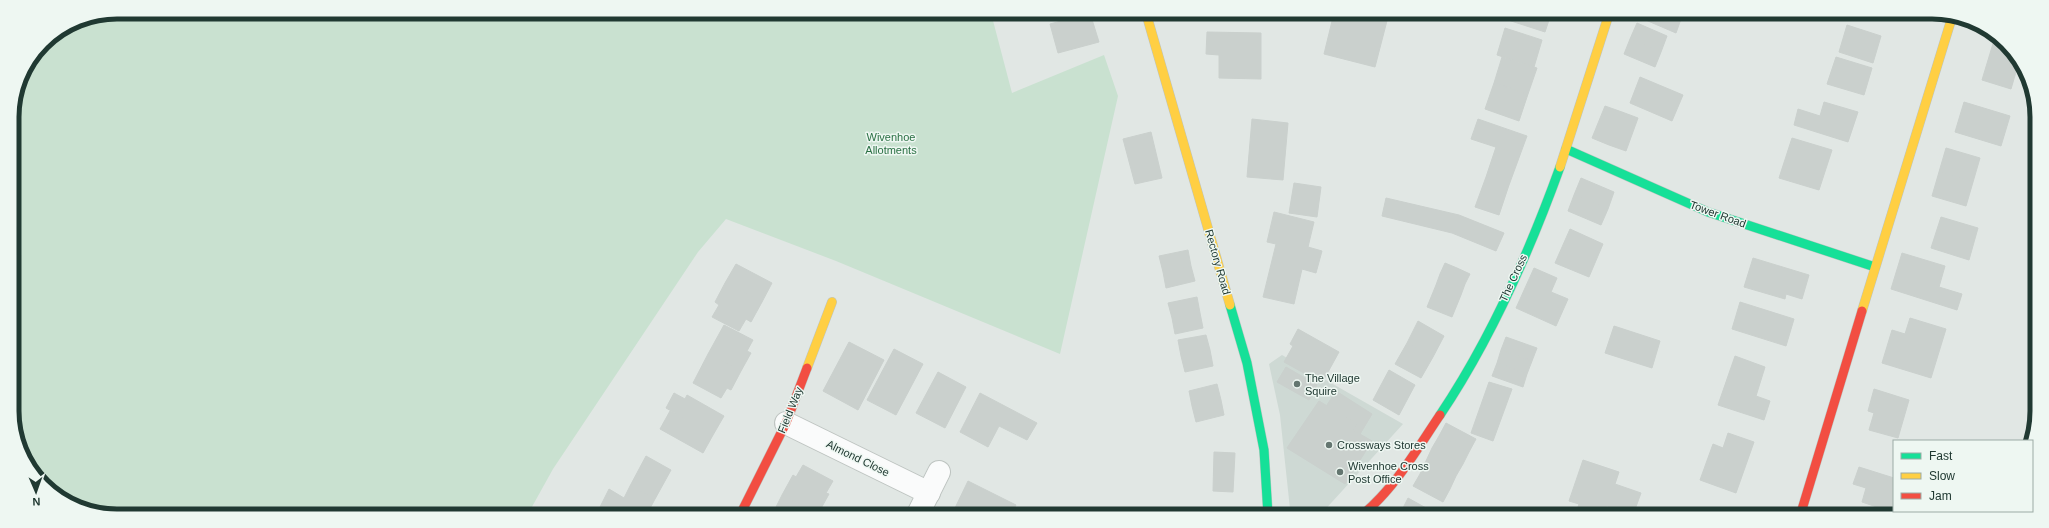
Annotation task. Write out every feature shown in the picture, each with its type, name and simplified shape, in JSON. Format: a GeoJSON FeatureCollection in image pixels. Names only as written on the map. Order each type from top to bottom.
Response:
{"type":"FeatureCollection","features":[{"type":"Feature","properties":{"kind":"street","name":"Rectory Road"},"geometry":{"type":"LineString","coordinates":[[1148,19],[1247,363],[1264,450],[1268,509]]}},
{"type":"Feature","properties":{"kind":"street","name":"The Cross"},"geometry":{"type":"LineString","coordinates":[[1367,509],[1395,478],[1434,426],[1463,379],[1520,263],[1540,220],[1566,150],[1607,19]]}},
{"type":"Feature","properties":{"kind":"street"},"geometry":{"type":"LineString","coordinates":[[1802,509],[1875,267],[1952,21]]}},
{"type":"Feature","properties":{"kind":"street","name":"Tower Road"},"geometry":{"type":"LineString","coordinates":[[1566,150],[1708,212],[1875,267]]}},
{"type":"Feature","properties":{"kind":"street","name":"Field Way"},"geometry":{"type":"LineString","coordinates":[[743,509],[786,422],[832,302]]}},
{"type":"Feature","properties":{"kind":"street","name":"Almond Close"},"geometry":{"type":"LineString","coordinates":[[786,422],[929,493]]}},
{"type":"Feature","properties":{"kind":"street"},"geometry":{"type":"LineString","coordinates":[[921,509],[939,472]]}},
{"type":"Feature","properties":{"kind":"shaded area"},"geometry":{"type":"Polygon","coordinates":[[[1282,355],[1403,424],[1326,509],[1290,509],[1280,415],[1269,364],[1282,355]]]}},
{"type":"Feature","properties":{"kind":"green space","name":"Wivenhoe Allotments"},"geometry":{"type":"Polygon","coordinates":[[[117,19],[993,19],[1012,93],[1104,55],[1118,96],[1060,354],[836,261],[726,219],[698,252],[553,469],[531,509],[111,509],[85,504],[57,489],[56,472],[40,472],[32,460],[24,443],[19,417],[19,111],[24,85],[39,57],[52,43],[79,26],[92,22],[117,19]]]}},
{"type":"Feature","properties":{"kind":"building"},"geometry":{"type":"Polygon","coordinates":[[[1068,19],[1092,19],[1099,42],[1058,53],[1050,24],[1068,19]]]}},
{"type":"Feature","properties":{"kind":"building"},"geometry":{"type":"Polygon","coordinates":[[[1333,19],[1387,19],[1375,67],[1324,54],[1333,19]]]}},
{"type":"Feature","properties":{"kind":"building"},"geometry":{"type":"Polygon","coordinates":[[[1508,19],[1549,19],[1545,32],[1508,19]]]}},
{"type":"Feature","properties":{"kind":"building"},"geometry":{"type":"Polygon","coordinates":[[[1643,19],[1681,19],[1676,33],[1643,19]]]}},
{"type":"Feature","properties":{"kind":"building"},"geometry":{"type":"Polygon","coordinates":[[[1637,23],[1667,36],[1661,52],[1630,39],[1637,23]]]}},
{"type":"Feature","properties":{"kind":"building"},"geometry":{"type":"Polygon","coordinates":[[[1847,25],[1881,36],[1873,63],[1839,52],[1847,25]]]}},
{"type":"Feature","properties":{"kind":"building"},"geometry":{"type":"Polygon","coordinates":[[[1505,28],[1542,40],[1534,67],[1497,55],[1505,28]]]}},
{"type":"Feature","properties":{"kind":"building"},"geometry":{"type":"Polygon","coordinates":[[[1207,32],[1261,33],[1261,79],[1219,78],[1219,55],[1206,54],[1207,32]]]}},
{"type":"Feature","properties":{"kind":"building"},"geometry":{"type":"Polygon","coordinates":[[[1630,39],[1661,52],[1655,67],[1624,54],[1630,39]]]}},
{"type":"Feature","properties":{"kind":"building"},"geometry":{"type":"Polygon","coordinates":[[[1994,41],[2010,57],[2017,69],[2011,89],[1982,80],[1994,41]]]}},
{"type":"Feature","properties":{"kind":"building"},"geometry":{"type":"Polygon","coordinates":[[[1502,57],[1537,68],[1528,94],[1494,83],[1502,57]]]}},
{"type":"Feature","properties":{"kind":"building"},"geometry":{"type":"Polygon","coordinates":[[[1836,57],[1872,68],[1864,95],[1827,84],[1836,57]]]}},
{"type":"Feature","properties":{"kind":"building"},"geometry":{"type":"Polygon","coordinates":[[[1640,77],[1683,95],[1672,121],[1630,103],[1640,77]]]}},
{"type":"Feature","properties":{"kind":"building"},"geometry":{"type":"Polygon","coordinates":[[[1494,83],[1528,94],[1519,121],[1485,109],[1494,83]]]}},
{"type":"Feature","properties":{"kind":"building"},"geometry":{"type":"Polygon","coordinates":[[[1824,102],[1858,112],[1848,142],[1794,125],[1798,109],[1820,116],[1824,102]]]}},
{"type":"Feature","properties":{"kind":"building"},"geometry":{"type":"Polygon","coordinates":[[[1964,102],[2010,116],[2001,146],[1955,132],[1964,102]]]}},
{"type":"Feature","properties":{"kind":"building"},"geometry":{"type":"Polygon","coordinates":[[[1605,106],[1622,112],[1609,145],[1592,138],[1605,106]]]}},
{"type":"Feature","properties":{"kind":"building"},"geometry":{"type":"Polygon","coordinates":[[[1622,112],[1638,118],[1626,151],[1609,145],[1622,112]]]}},
{"type":"Feature","properties":{"kind":"building"},"geometry":{"type":"Polygon","coordinates":[[[1252,119],[1288,123],[1283,180],[1247,177],[1252,119]]]}},
{"type":"Feature","properties":{"kind":"building"},"geometry":{"type":"Polygon","coordinates":[[[1478,119],[1527,136],[1520,155],[1471,139],[1478,119]]]}},
{"type":"Feature","properties":{"kind":"building"},"geometry":{"type":"Polygon","coordinates":[[[1151,132],[1162,178],[1135,184],[1123,139],[1151,132]]]}},
{"type":"Feature","properties":{"kind":"building"},"geometry":{"type":"Polygon","coordinates":[[[1792,138],[1832,150],[1819,190],[1779,178],[1792,138]]]}},
{"type":"Feature","properties":{"kind":"building"},"geometry":{"type":"Polygon","coordinates":[[[1496,147],[1520,155],[1509,185],[1486,177],[1496,147]]]}},
{"type":"Feature","properties":{"kind":"building"},"geometry":{"type":"Polygon","coordinates":[[[1946,148],[1980,158],[1973,182],[1939,172],[1946,148]]]}},
{"type":"Feature","properties":{"kind":"building"},"geometry":{"type":"Polygon","coordinates":[[[1939,172],[1973,182],[1966,206],[1932,196],[1939,172]]]}},
{"type":"Feature","properties":{"kind":"building"},"geometry":{"type":"Polygon","coordinates":[[[1486,177],[1509,185],[1499,215],[1475,207],[1486,177]]]}},
{"type":"Feature","properties":{"kind":"building"},"geometry":{"type":"Polygon","coordinates":[[[1581,178],[1614,192],[1608,209],[1574,195],[1581,178]]]}},
{"type":"Feature","properties":{"kind":"building"},"geometry":{"type":"Polygon","coordinates":[[[1294,183],[1321,187],[1317,217],[1289,213],[1294,183]]]}},
{"type":"Feature","properties":{"kind":"building"},"geometry":{"type":"Polygon","coordinates":[[[1574,195],[1608,209],[1601,225],[1568,211],[1574,195]]]}},
{"type":"Feature","properties":{"kind":"building"},"geometry":{"type":"Polygon","coordinates":[[[1386,198],[1459,215],[1504,233],[1496,251],[1452,233],[1382,216],[1386,198]]]}},
{"type":"Feature","properties":{"kind":"building"},"geometry":{"type":"Polygon","coordinates":[[[1274,212],[1314,222],[1308,247],[1322,251],[1316,273],[1302,269],[1294,304],[1263,297],[1276,244],[1267,242],[1274,212]]]}},
{"type":"Feature","properties":{"kind":"building"},"geometry":{"type":"Polygon","coordinates":[[[1941,217],[1978,228],[1969,260],[1931,248],[1941,217]]]}},
{"type":"Feature","properties":{"kind":"building"},"geometry":{"type":"Polygon","coordinates":[[[1570,229],[1603,244],[1589,277],[1555,263],[1570,229]]]}},
{"type":"Feature","properties":{"kind":"building"},"geometry":{"type":"Polygon","coordinates":[[[1188,250],[1191,266],[1163,272],[1159,256],[1188,250]]]}},
{"type":"Feature","properties":{"kind":"building"},"geometry":{"type":"Polygon","coordinates":[[[1902,253],[1945,266],[1939,287],[1962,294],[1957,310],[1891,289],[1902,253]]]}},
{"type":"Feature","properties":{"kind":"building"},"geometry":{"type":"Polygon","coordinates":[[[1753,258],[1809,275],[1802,299],[1786,294],[1785,299],[1744,287],[1753,258]]]}},
{"type":"Feature","properties":{"kind":"building"},"geometry":{"type":"Polygon","coordinates":[[[1445,263],[1457,268],[1453,279],[1440,274],[1445,263]]]}},
{"type":"Feature","properties":{"kind":"building"},"geometry":{"type":"Polygon","coordinates":[[[736,264],[772,283],[762,302],[725,283],[736,264]]]}},
{"type":"Feature","properties":{"kind":"building"},"geometry":{"type":"Polygon","coordinates":[[[1191,266],[1195,281],[1166,288],[1163,272],[1191,266]]]}},
{"type":"Feature","properties":{"kind":"building"},"geometry":{"type":"Polygon","coordinates":[[[1457,268],[1470,274],[1465,284],[1453,279],[1457,268]]]}},
{"type":"Feature","properties":{"kind":"building"},"geometry":{"type":"Polygon","coordinates":[[[1534,268],[1557,278],[1551,292],[1568,299],[1556,326],[1516,308],[1534,268]]]}},
{"type":"Feature","properties":{"kind":"building"},"geometry":{"type":"Polygon","coordinates":[[[1440,274],[1465,284],[1461,295],[1436,285],[1440,274]]]}},
{"type":"Feature","properties":{"kind":"building"},"geometry":{"type":"Polygon","coordinates":[[[725,283],[762,302],[751,322],[746,319],[739,331],[712,317],[719,305],[715,302],[725,283]]]}},
{"type":"Feature","properties":{"kind":"building"},"geometry":{"type":"Polygon","coordinates":[[[1436,285],[1461,295],[1452,317],[1427,307],[1436,285]]]}},
{"type":"Feature","properties":{"kind":"building"},"geometry":{"type":"Polygon","coordinates":[[[1197,297],[1200,313],[1172,318],[1168,303],[1197,297]]]}},
{"type":"Feature","properties":{"kind":"building"},"geometry":{"type":"Polygon","coordinates":[[[1740,302],[1794,319],[1786,346],[1732,329],[1740,302]]]}},
{"type":"Feature","properties":{"kind":"building"},"geometry":{"type":"Polygon","coordinates":[[[1200,313],[1203,328],[1175,334],[1172,318],[1200,313]]]}},
{"type":"Feature","properties":{"kind":"building"},"geometry":{"type":"Polygon","coordinates":[[[1910,318],[1946,329],[1931,378],[1882,363],[1892,330],[1905,334],[1910,318]]]}},
{"type":"Feature","properties":{"kind":"building"},"geometry":{"type":"Polygon","coordinates":[[[1418,321],[1444,336],[1433,357],[1407,343],[1418,321]]]}},
{"type":"Feature","properties":{"kind":"building"},"geometry":{"type":"Polygon","coordinates":[[[724,325],[753,340],[747,351],[751,353],[741,371],[708,354],[724,325]]]}},
{"type":"Feature","properties":{"kind":"building"},"geometry":{"type":"Polygon","coordinates":[[[1614,326],[1660,341],[1652,368],[1605,353],[1614,326]]]}},
{"type":"Feature","properties":{"kind":"building"},"geometry":{"type":"Polygon","coordinates":[[[1298,329],[1339,352],[1322,383],[1284,362],[1293,346],[1290,344],[1298,329]]]}},
{"type":"Feature","properties":{"kind":"building"},"geometry":{"type":"Polygon","coordinates":[[[1206,335],[1210,350],[1181,356],[1178,340],[1206,335]]]}},
{"type":"Feature","properties":{"kind":"building"},"geometry":{"type":"Polygon","coordinates":[[[1506,337],[1537,348],[1532,361],[1501,350],[1506,337]]]}},
{"type":"Feature","properties":{"kind":"building"},"geometry":{"type":"Polygon","coordinates":[[[849,342],[884,360],[858,410],[823,391],[849,342]]]}},
{"type":"Feature","properties":{"kind":"building"},"geometry":{"type":"Polygon","coordinates":[[[1407,343],[1433,357],[1421,378],[1395,364],[1407,343]]]}},
{"type":"Feature","properties":{"kind":"building"},"geometry":{"type":"Polygon","coordinates":[[[894,349],[923,364],[896,415],[867,400],[894,349]]]}},
{"type":"Feature","properties":{"kind":"building"},"geometry":{"type":"Polygon","coordinates":[[[1210,350],[1213,366],[1185,372],[1181,356],[1210,350]]]}},
{"type":"Feature","properties":{"kind":"building"},"geometry":{"type":"Polygon","coordinates":[[[1501,350],[1532,361],[1527,374],[1497,363],[1501,350]]]}},
{"type":"Feature","properties":{"kind":"building"},"geometry":{"type":"Polygon","coordinates":[[[708,354],[741,371],[731,390],[727,388],[721,398],[693,383],[708,354]]]}},
{"type":"Feature","properties":{"kind":"building"},"geometry":{"type":"Polygon","coordinates":[[[1735,356],[1765,367],[1756,396],[1770,401],[1764,420],[1718,405],[1735,356]]]}},
{"type":"Feature","properties":{"kind":"building"},"geometry":{"type":"Polygon","coordinates":[[[1497,363],[1527,374],[1523,387],[1492,376],[1497,363]]]}},
{"type":"Feature","properties":{"kind":"building","name":"The Village Squire"},"geometry":{"type":"Polygon","coordinates":[[[1286,367],[1317,385],[1309,400],[1277,382],[1286,367]]]}},
{"type":"Feature","properties":{"kind":"building"},"geometry":{"type":"Polygon","coordinates":[[[1389,370],[1415,385],[1399,415],[1373,400],[1389,370]]]}},
{"type":"Feature","properties":{"kind":"building"},"geometry":{"type":"Polygon","coordinates":[[[938,372],[966,387],[945,428],[916,413],[938,372]]]}},
{"type":"Feature","properties":{"kind":"building"},"geometry":{"type":"Polygon","coordinates":[[[1489,382],[1512,389],[1493,441],[1471,433],[1489,382]]]}},
{"type":"Feature","properties":{"kind":"building"},"geometry":{"type":"Polygon","coordinates":[[[1217,384],[1221,400],[1192,406],[1189,391],[1217,384]]]}},
{"type":"Feature","properties":{"kind":"building"},"geometry":{"type":"Polygon","coordinates":[[[1874,389],[1909,400],[1898,438],[1869,430],[1874,413],[1868,411],[1874,389]]]}},
{"type":"Feature","properties":{"kind":"building"},"geometry":{"type":"Polygon","coordinates":[[[1336,391],[1372,414],[1360,434],[1353,430],[1357,424],[1327,405],[1336,391]]]}},
{"type":"Feature","properties":{"kind":"building"},"geometry":{"type":"Polygon","coordinates":[[[674,393],[685,399],[687,395],[724,416],[713,435],[666,408],[674,393]]]}},
{"type":"Feature","properties":{"kind":"building"},"geometry":{"type":"Polygon","coordinates":[[[980,393],[1037,423],[1027,440],[999,426],[988,447],[960,432],[980,393]]]}},
{"type":"Feature","properties":{"kind":"building"},"geometry":{"type":"Polygon","coordinates":[[[1221,400],[1224,415],[1196,422],[1192,406],[1221,400]]]}},
{"type":"Feature","properties":{"kind":"building","name":"Crossways Stores"},"geometry":{"type":"Polygon","coordinates":[[[1319,401],[1357,424],[1353,430],[1372,441],[1345,484],[1287,448],[1319,401]]]}},
{"type":"Feature","properties":{"kind":"building"},"geometry":{"type":"Polygon","coordinates":[[[670,411],[713,435],[703,453],[660,429],[670,411]]]}},
{"type":"Feature","properties":{"kind":"building"},"geometry":{"type":"Polygon","coordinates":[[[1446,423],[1476,439],[1469,452],[1439,436],[1446,423]]]}},
{"type":"Feature","properties":{"kind":"building"},"geometry":{"type":"Polygon","coordinates":[[[1728,433],[1754,442],[1736,493],[1700,480],[1713,444],[1723,448],[1728,433]]]}},
{"type":"Feature","properties":{"kind":"building"},"geometry":{"type":"Polygon","coordinates":[[[1439,436],[1469,452],[1463,464],[1432,448],[1439,436]]]}},
{"type":"Feature","properties":{"kind":"building"},"geometry":{"type":"Polygon","coordinates":[[[1432,448],[1463,464],[1456,476],[1426,461],[1432,448]]]}},
{"type":"Feature","properties":{"kind":"building"},"geometry":{"type":"Polygon","coordinates":[[[1214,452],[1235,453],[1233,492],[1213,491],[1214,452]]]}},
{"type":"Feature","properties":{"kind":"building"},"geometry":{"type":"Polygon","coordinates":[[[646,456],[671,470],[655,499],[630,486],[646,456]]]}},
{"type":"Feature","properties":{"kind":"building"},"geometry":{"type":"Polygon","coordinates":[[[1583,460],[1619,472],[1615,484],[1641,493],[1635,509],[1616,509],[1607,506],[1606,509],[1577,509],[1579,504],[1569,501],[1583,460]]]}},
{"type":"Feature","properties":{"kind":"building"},"geometry":{"type":"Polygon","coordinates":[[[1426,461],[1456,476],[1450,489],[1420,474],[1426,461]]]}},
{"type":"Feature","properties":{"kind":"building"},"geometry":{"type":"Polygon","coordinates":[[[803,465],[833,481],[826,493],[829,494],[821,509],[809,509],[782,495],[793,475],[796,477],[803,465]]]}},
{"type":"Feature","properties":{"kind":"building"},"geometry":{"type":"Polygon","coordinates":[[[1859,467],[1893,478],[1893,509],[1882,509],[1862,502],[1866,488],[1853,484],[1859,467]]]}},
{"type":"Feature","properties":{"kind":"building"},"geometry":{"type":"Polygon","coordinates":[[[1420,474],[1450,489],[1443,502],[1413,486],[1420,474]]]}},
{"type":"Feature","properties":{"kind":"building"},"geometry":{"type":"Polygon","coordinates":[[[968,481],[1016,505],[1014,509],[962,509],[956,506],[968,481]]]}},
{"type":"Feature","properties":{"kind":"building"},"geometry":{"type":"Polygon","coordinates":[[[630,486],[655,499],[650,509],[604,509],[600,507],[609,489],[624,498],[630,486]]]}},
{"type":"Feature","properties":{"kind":"building"},"geometry":{"type":"Polygon","coordinates":[[[782,495],[809,509],[775,509],[782,495]]]}},
{"type":"Feature","properties":{"kind":"building"},"geometry":{"type":"Polygon","coordinates":[[[1408,498],[1428,509],[1402,509],[1408,498]]]}},
{"type":"Feature","properties":{"kind":"building"},"geometry":{"type":"Polygon","coordinates":[[[956,506],[962,509],[955,509],[956,506]]]}},
{"type":"Feature","properties":{"kind":"traffic: fast"},"geometry":{"type":"LineString","coordinates":[[1566,149],[1708,212],[1875,267]]}},
{"type":"Feature","properties":{"kind":"traffic: fast"},"geometry":{"type":"LineString","coordinates":[[1440,415],[1459,386],[1508,295],[1560,167]]}},
{"type":"Feature","properties":{"kind":"traffic: fast"},"geometry":{"type":"LineString","coordinates":[[1230,305],[1247,363],[1264,450],[1268,509]]}},
{"type":"Feature","properties":{"kind":"traffic: slow"},"geometry":{"type":"LineString","coordinates":[[1148,19],[1230,305]]}},
{"type":"Feature","properties":{"kind":"traffic: slow"},"geometry":{"type":"LineString","coordinates":[[1560,167],[1607,19]]}},
{"type":"Feature","properties":{"kind":"traffic: slow"},"geometry":{"type":"LineString","coordinates":[[1862,311],[1951,21]]}},
{"type":"Feature","properties":{"kind":"traffic: slow"},"geometry":{"type":"LineString","coordinates":[[807,368],[832,302]]}},
{"type":"Feature","properties":{"kind":"traffic: jam"},"geometry":{"type":"LineString","coordinates":[[1802,509],[1862,311]]}},
{"type":"Feature","properties":{"kind":"traffic: jam"},"geometry":{"type":"LineString","coordinates":[[743,509],[786,423],[807,368]]}},
{"type":"Feature","properties":{"kind":"traffic: jam"},"geometry":{"type":"LineString","coordinates":[[1369,509],[1385,493],[1395,480],[1440,415]]}},
{"type":"Feature","properties":{"kind":"place","name":"The Village Squire"},"geometry":{"type":"Point","coordinates":[1297,384]}},
{"type":"Feature","properties":{"kind":"place","name":"Crossways Stores"},"geometry":{"type":"Point","coordinates":[1329,445]}},
{"type":"Feature","properties":{"kind":"place","name":"Wivenhoe Cross Post Office"},"geometry":{"type":"Point","coordinates":[1340,472]}}]}
